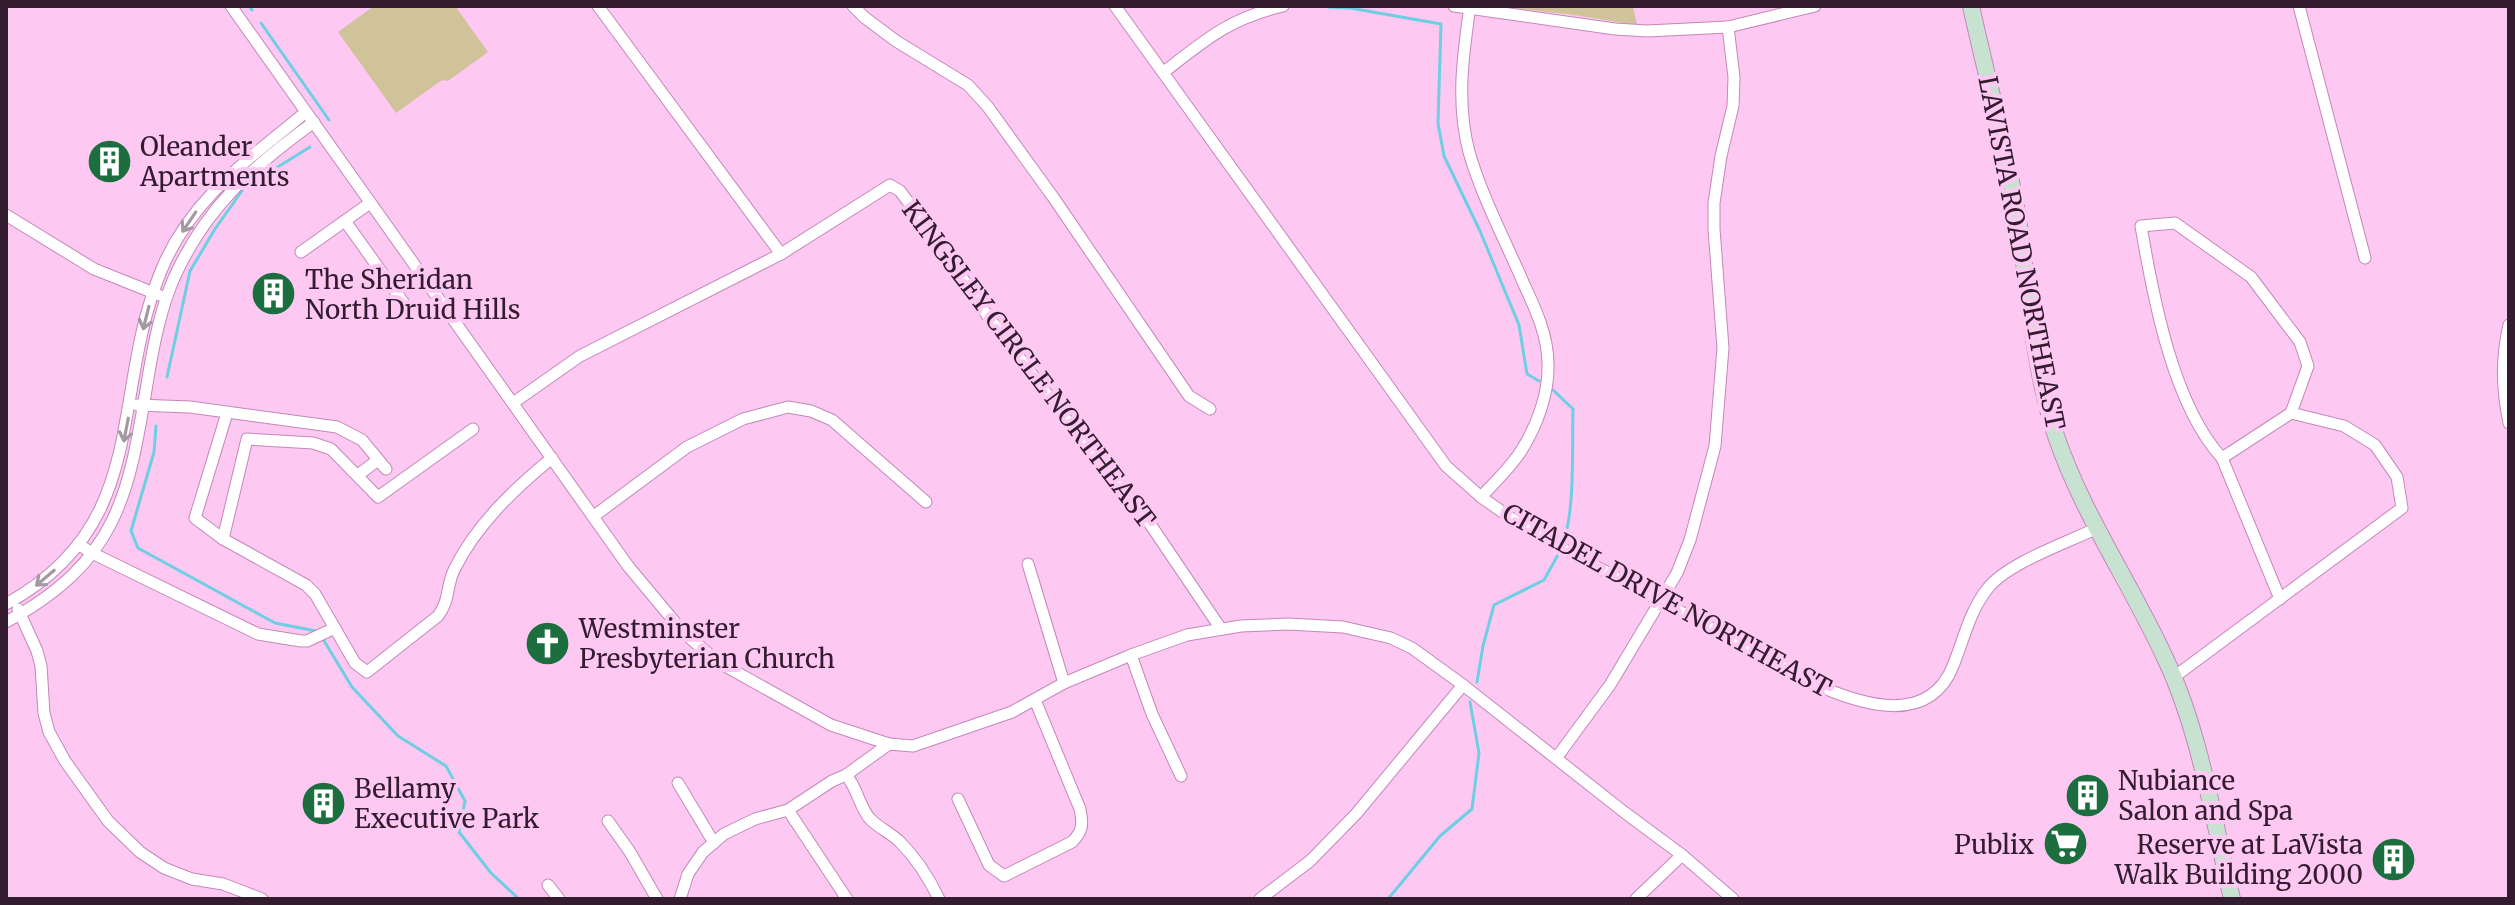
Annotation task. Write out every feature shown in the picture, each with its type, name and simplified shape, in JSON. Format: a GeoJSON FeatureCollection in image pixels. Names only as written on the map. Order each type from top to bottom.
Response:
{"type":"FeatureCollection","features":[{"type":"Feature","properties":{"kind":"main road","name":"LAVISTA ROAD NORTHEAST"},"geometry":{"type":"LineString","coordinates":[[1971,6],[2010,176],[2044,392],[2065,461],[2095,529],[2174,677],[2196,746],[2232,899]]}},
{"type":"Feature","properties":{"kind":"street"},"geometry":{"type":"LineString","coordinates":[[231,6],[628,566],[683,632],[718,662],[831,725],[889,744],[913,746],[1012,712],[1064,683],[1187,635],[1288,624],[1343,627],[1391,638],[1412,648],[1463,685],[1682,855],[1733,899]]}},
{"type":"Feature","properties":{"kind":"street"},"geometry":{"type":"LineString","coordinates":[[598,6],[781,254]]}},
{"type":"Feature","properties":{"kind":"street"},"geometry":{"type":"LineString","coordinates":[[853,6],[896,41],[968,85],[988,107],[1189,396],[1210,409]]}},
{"type":"Feature","properties":{"kind":"street","name":"CITADEL DRIVE NORTHEAST"},"geometry":{"type":"LineString","coordinates":[[1115,6],[1446,466],[1481,497],[1528,530],[1659,601],[1827,690],[1879,705],[1909,705],[1932,695],[1946,679],[1970,618],[1989,586],[2014,567],[2095,529]]}},
{"type":"Feature","properties":{"kind":"street"},"geometry":{"type":"LineString","coordinates":[[1164,72],[1231,23],[1283,6]]}},
{"type":"Feature","properties":{"kind":"street"},"geometry":{"type":"LineString","coordinates":[[1454,6],[1647,31],[1728,27],[1784,9],[1815,6]]}},
{"type":"Feature","properties":{"kind":"street"},"geometry":{"type":"LineString","coordinates":[[2299,6],[2365,258]]}},
{"type":"Feature","properties":{"kind":"street"},"geometry":{"type":"LineString","coordinates":[[1470,8],[1461,82],[1464,129],[1479,180],[1540,322],[1548,364],[1546,388],[1534,428],[1520,453],[1481,497]]}},
{"type":"Feature","properties":{"kind":"street"},"geometry":{"type":"LineString","coordinates":[[1557,757],[1610,685],[1677,573],[1690,540],[1715,446],[1723,348],[1714,203],[1733,106],[1734,77],[1728,27]]}},
{"type":"Feature","properties":{"kind":"street"},"geometry":{"type":"LineString","coordinates":[[6,622],[62,586],[108,531],[124,497],[135,457],[140,343],[161,270],[177,241],[199,207],[225,178],[310,117]]}},
{"type":"Feature","properties":{"kind":"street"},"geometry":{"type":"LineString","coordinates":[[262,899],[223,884],[192,879],[164,868],[132,845],[108,821],[55,745],[44,713],[37,651],[21,614],[9,602],[51,573],[78,544],[109,492],[167,298],[190,249],[228,192],[310,117]]}},
{"type":"Feature","properties":{"kind":"street","name":"KINGSLEY CIRCLE NORTHEAST"},"geometry":{"type":"LineString","coordinates":[[513,403],[580,356],[781,254],[890,185],[900,191],[1052,402],[1144,515],[1221,629]]}},
{"type":"Feature","properties":{"kind":"street"},"geometry":{"type":"LineString","coordinates":[[301,252],[370,203]]}},
{"type":"Feature","properties":{"kind":"street"},"geometry":{"type":"LineString","coordinates":[[6,215],[94,269],[167,298]]}},
{"type":"Feature","properties":{"kind":"street"},"geometry":{"type":"LineString","coordinates":[[345,221],[403,302]]}},
{"type":"Feature","properties":{"kind":"street"},"geometry":{"type":"LineString","coordinates":[[2222,458],[2291,413],[2308,366],[2300,342],[2251,277],[2175,223],[2141,226],[2151,287],[2180,384],[2207,441],[2222,458],[2280,599]]}},
{"type":"Feature","properties":{"kind":"street"},"geometry":{"type":"LineString","coordinates":[[2509,325],[2502,370],[2509,423]]}},
{"type":"Feature","properties":{"kind":"street"},"geometry":{"type":"LineString","coordinates":[[137,405],[190,407],[337,427],[362,440],[382,464],[358,475]]}},
{"type":"Feature","properties":{"kind":"street"},"geometry":{"type":"LineString","coordinates":[[594,516],[687,447],[743,419],[788,407],[811,411],[832,420],[926,502]]}},
{"type":"Feature","properties":{"kind":"street"},"geometry":{"type":"LineString","coordinates":[[227,413],[195,518],[223,539],[306,585],[315,594],[355,663],[367,672],[438,616],[447,605],[449,583],[455,569],[481,527],[523,482],[552,458]]}},
{"type":"Feature","properties":{"kind":"street"},"geometry":{"type":"LineString","coordinates":[[2174,677],[2402,508],[2397,477],[2375,445],[2344,426],[2291,413]]}},
{"type":"Feature","properties":{"kind":"street"},"geometry":{"type":"LineString","coordinates":[[223,539],[247,439],[313,443],[331,449],[378,497],[473,429]]}},
{"type":"Feature","properties":{"kind":"street"},"geometry":{"type":"LineString","coordinates":[[78,544],[258,634],[307,641],[335,628]]}},
{"type":"Feature","properties":{"kind":"street"},"geometry":{"type":"LineString","coordinates":[[1028,564],[1064,683]]}},
{"type":"Feature","properties":{"kind":"street"},"geometry":{"type":"LineString","coordinates":[[1131,655],[1152,714],[1181,776]]}},
{"type":"Feature","properties":{"kind":"street"},"geometry":{"type":"LineString","coordinates":[[1260,899],[1310,861],[1356,814],[1463,685]]}},
{"type":"Feature","properties":{"kind":"street"},"geometry":{"type":"LineString","coordinates":[[958,799],[989,865],[1004,876],[1072,842],[1081,833],[1083,822],[1080,809],[1035,700]]}},
{"type":"Feature","properties":{"kind":"street"},"geometry":{"type":"LineString","coordinates":[[680,899],[688,874],[703,852],[724,834],[755,819],[788,810],[846,775],[889,744]]}},
{"type":"Feature","properties":{"kind":"street"},"geometry":{"type":"LineString","coordinates":[[846,775],[861,806],[872,820],[899,840],[922,867],[939,899]]}},
{"type":"Feature","properties":{"kind":"street"},"geometry":{"type":"LineString","coordinates":[[678,783],[714,843]]}},
{"type":"Feature","properties":{"kind":"street"},"geometry":{"type":"LineString","coordinates":[[788,810],[847,899]]}},
{"type":"Feature","properties":{"kind":"street"},"geometry":{"type":"LineString","coordinates":[[608,821],[657,899]]}},
{"type":"Feature","properties":{"kind":"street"},"geometry":{"type":"LineString","coordinates":[[1636,899],[1682,855]]}},
{"type":"Feature","properties":{"kind":"street"},"geometry":{"type":"LineString","coordinates":[[548,885],[559,899]]}},
{"type":"Feature","properties":{"kind":"shaded area"},"geometry":{"type":"Polygon","coordinates":[[[374,6],[455,6],[488,52],[396,113],[338,32],[374,6]]]}},
{"type":"Feature","properties":{"kind":"shaded area"},"geometry":{"type":"Polygon","coordinates":[[[1497,6],[1633,6],[1637,25],[1574,15],[1497,6]]]}},
{"type":"Feature","properties":{"kind":"waterway"},"geometry":{"type":"LineString","coordinates":[[249,6],[252,10]]}},
{"type":"Feature","properties":{"kind":"waterway"},"geometry":{"type":"LineString","coordinates":[[1328,7],[1441,24],[1438,123],[1444,156],[1480,231],[1519,325],[1527,374],[1539,381]]}},
{"type":"Feature","properties":{"kind":"waterway"},"geometry":{"type":"LineString","coordinates":[[261,23],[329,120]]}},
{"type":"Feature","properties":{"kind":"waterway"},"geometry":{"type":"LineString","coordinates":[[167,377],[190,271],[215,229],[244,188],[310,147]]}},
{"type":"Feature","properties":{"kind":"waterway"},"geometry":{"type":"LineString","coordinates":[[1553,390],[1573,409],[1571,493],[1564,539]]}},
{"type":"Feature","properties":{"kind":"waterway"},"geometry":{"type":"LineString","coordinates":[[156,426],[154,452],[131,531],[138,548],[275,623],[316,631]]}},
{"type":"Feature","properties":{"kind":"waterway"},"geometry":{"type":"LineString","coordinates":[[1477,682],[1494,605],[1544,580],[1559,553]]}},
{"type":"Feature","properties":{"kind":"waterway"},"geometry":{"type":"LineString","coordinates":[[323,639],[352,687],[398,736],[446,766],[465,801],[459,832],[491,873],[519,899]]}},
{"type":"Feature","properties":{"kind":"waterway"},"geometry":{"type":"LineString","coordinates":[[1388,899],[1440,836],[1472,809],[1479,753],[1470,702]]}},
{"type":"Feature","properties":{"kind":"place","name":"Oleander Apartments"},"geometry":{"type":"Point","coordinates":[109,161]}},
{"type":"Feature","properties":{"kind":"place","name":"The Sheridan North Druid Hills"},"geometry":{"type":"Point","coordinates":[274,294]}},
{"type":"Feature","properties":{"kind":"place","name":"Westminster Presbyterian Church"},"geometry":{"type":"Point","coordinates":[548,643]}},
{"type":"Feature","properties":{"kind":"place","name":"Nubiance Salon and Spa"},"geometry":{"type":"Point","coordinates":[2087,795]}},
{"type":"Feature","properties":{"kind":"place","name":"Bellamy Executive Park"},"geometry":{"type":"Point","coordinates":[323,803]}},
{"type":"Feature","properties":{"kind":"place","name":"Publix"},"geometry":{"type":"Point","coordinates":[2065,844]}},
{"type":"Feature","properties":{"kind":"place","name":"Reserve at LaVista Walk Building 2000"},"geometry":{"type":"Point","coordinates":[2394,859]}}]}
